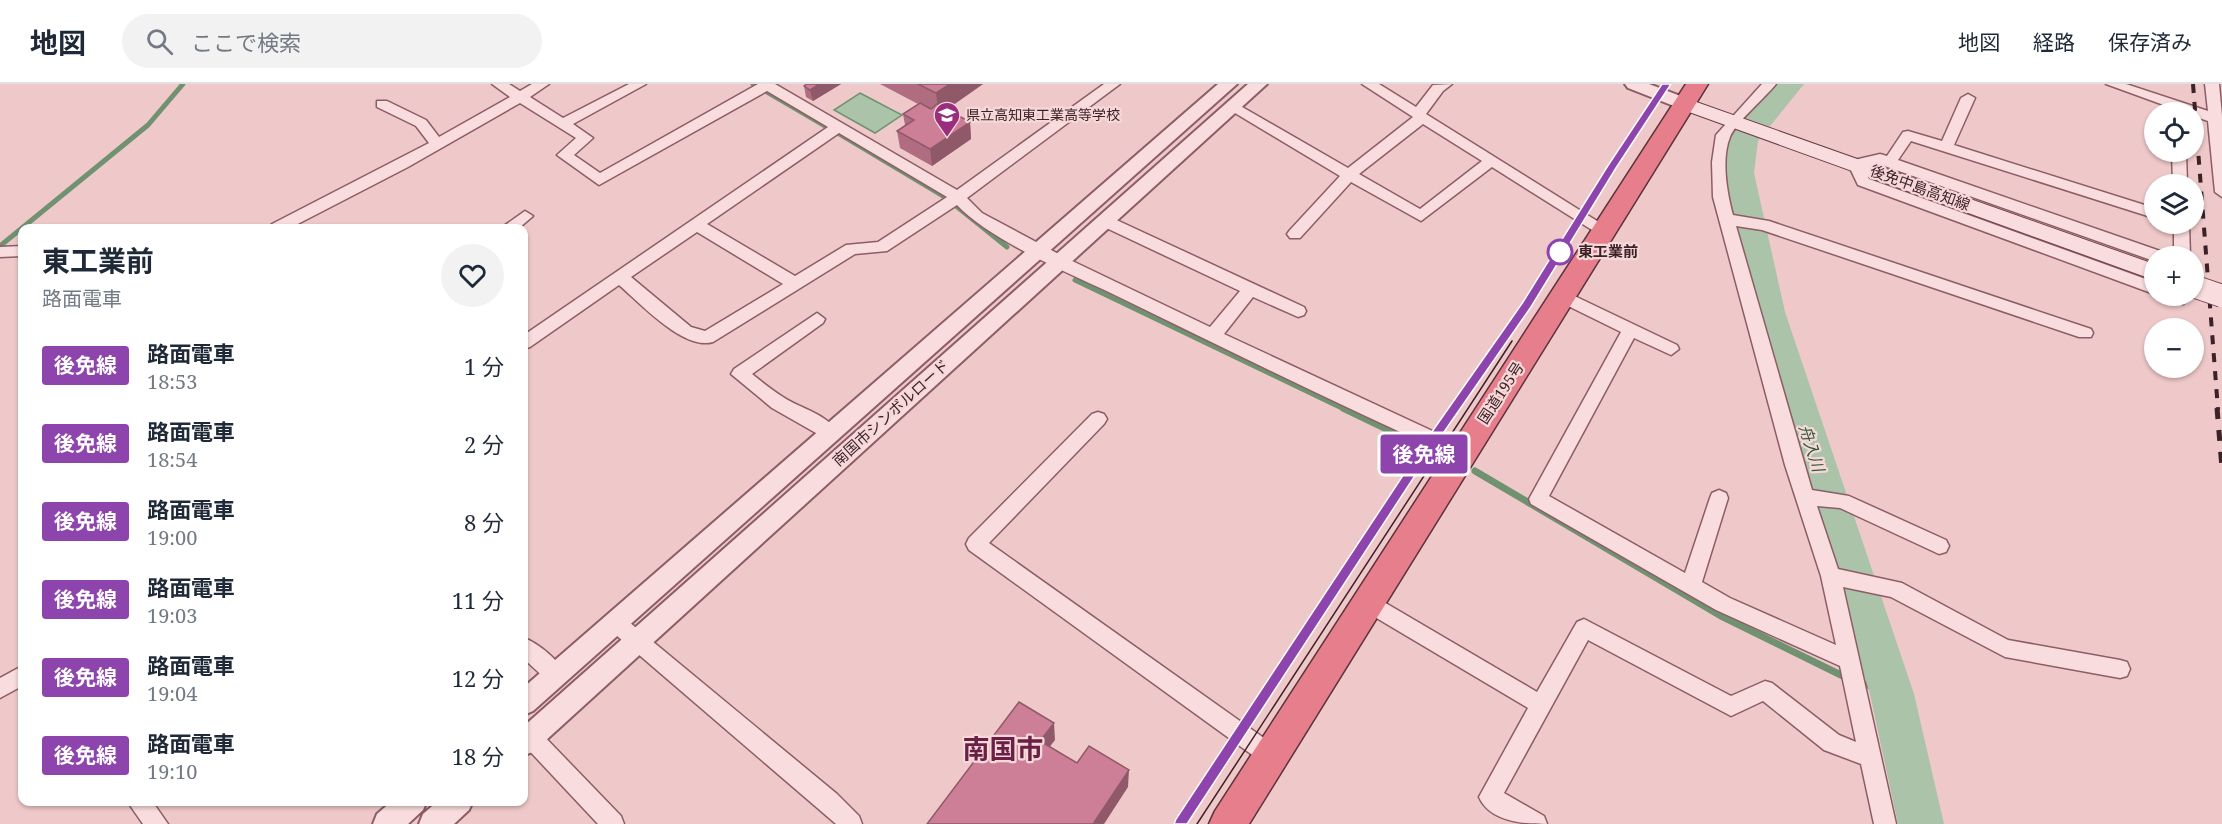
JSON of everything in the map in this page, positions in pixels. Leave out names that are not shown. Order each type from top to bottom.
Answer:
[{"type":"highway","name":"国道195号","points":[[1228,824],[1270,755],[1370,604],[1691,94]]},
{"type":"main road","name":"後免中島高知線","points":[[1691,94],[1746,126],[2144,268]]},
{"type":"main road","points":[[2204,290],[2222,296]]},
{"type":"street","points":[[499,84],[586,138],[564,155],[599,180],[766,85],[958,197],[977,217],[1060,262],[1212,337],[1463,453]]},
{"type":"street","points":[[284,224],[403,164],[542,84]]},
{"type":"street","points":[[562,124],[639,84]]},
{"type":"street","points":[[620,278],[685,332],[707,338],[852,249],[881,247],[958,197],[1113,84]]},
{"type":"street","name":"南国市シンボルロード","points":[[528,700],[1228,84]]},
{"type":"street","name":"南国市シンボルロード","points":[[528,739],[1258,84]]},
{"type":"street","points":[[1369,84],[1605,231]]},
{"type":"street","points":[[1295,234],[1350,174],[1420,116],[1438,88],[1444,84]]},
{"type":"street","points":[[1634,84],[1691,94]]},
{"type":"street","points":[[1768,84],[1746,126],[1723,135],[1719,162],[1721,197],[1805,497],[1831,576],[1885,824]]},
{"type":"street","points":[[2113,84],[2158,102]]},
{"type":"street","points":[[2212,84],[2218,120],[2222,192]]},
{"type":"street","points":[[1946,147],[1968,98]]},
{"type":"street","points":[[382,104],[421,123],[437,144]]},
{"type":"street","points":[[1232,107],[1421,216],[1492,160]]},
{"type":"street","points":[[528,340],[838,127]]},
{"type":"street","points":[[1890,162],[1908,135],[2144,210]]},
{"type":"street","points":[[2144,251],[1890,162],[1880,159],[1855,164],[1863,182],[2144,284]]},
{"type":"street","points":[[515,224],[525,216]]},
{"type":"street","points":[[295,217],[304,224]]},
{"type":"street","points":[[1728,219],[1764,225],[2085,333]]},
{"type":"street","points":[[1105,221],[1298,311]]},
{"type":"street","points":[[697,225],[796,284]]},
{"type":"street","points":[[0,252],[18,251]]},
{"type":"street","points":[[1212,337],[1250,290]]},
{"type":"street","points":[[1564,297],[1671,349]]},
{"type":"street","points":[[817,319],[740,374],[778,403],[812,420],[830,434]]},
{"type":"street","points":[[1631,329],[1538,498],[1723,604],[1849,660]]},
{"type":"street","points":[[1098,419],[976,544],[1270,755]]},
{"type":"street","points":[[1805,497],[1842,501],[1939,546]]},
{"type":"street","points":[[1691,586],[1719,498]]},
{"type":"street","points":[[1831,576],[1895,589],[2005,648],[2120,669]]},
{"type":"street","points":[[1370,604],[1541,705]]},
{"type":"street","points":[[616,622],[829,802],[851,824]]},
{"type":"street","points":[[1536,824],[1490,797],[1584,628],[1731,706],[1765,690],[1833,743],[1871,757]]},
{"type":"street","points":[[528,650],[556,675]]},
{"type":"street","points":[[0,689],[18,678]]},
{"type":"street","points":[[528,741],[613,824]]},
{"type":"street","points":[[141,806],[152,822]]},
{"type":"street","points":[[387,824],[407,806]]},
{"type":"street","points":[[433,824],[453,806]]},
{"type":"shaded area","points":[[860,93],[902,115],[875,133],[834,110]]},
{"type":"building","points":[[819,84],[810,90],[804,86]]},
{"type":"building","points":[[918,84],[950,84],[936,93]]},
{"type":"building","points":[[920,103],[931,109],[937,104],[970,122],[930,149],[897,131],[914,120],[903,114]]},
{"type":"building","points":[[1019,702],[1054,723],[1040,741],[1077,763],[1089,746],[1129,770],[1093,824],[927,824]]},
{"type":"waterway","points":[[27,224],[148,125],[183,84]]},
{"type":"waterway","points":[[753,84],[827,127]]},
{"type":"waterway","name":"舟入川","points":[[1790,84],[1743,139],[1739,173],[1768,312],[1892,694],[1921,824]]},
{"type":"waterway","points":[[838,133],[945,197],[1007,247]]},
{"type":"waterway","points":[[0,246],[18,231]]},
{"type":"waterway","points":[[1075,280],[1346,410]]},
{"type":"waterway","points":[[1343,408],[1424,447]]},
{"type":"waterway","points":[[1475,471],[1721,616],[1849,679]]},
{"type":"waterway","points":[[1859,682],[1892,694]]},
{"type":"tram line","points":[[1182,824],[1433,439],[1527,304],[1611,167],[1667,84]]},
{"type":"tram line","name":"後免線","points":[[1181,824],[1433,439],[1527,304],[1611,167],[1667,84]]},
{"type":"tram line","points":[[1197,824],[1512,341]]},
{"type":"railway","points":[[2193,84],[2218,410]]},
{"type":"railway","points":[[2217,408],[2222,468]]},
{"type":"place","name":"県立高知東工業高等学校","points":[[947,138]]},
{"type":"place","name":"東工業前","points":[[1560,252]]},
{"type":"district","name":"南国市","points":[[1003,750]]}]
